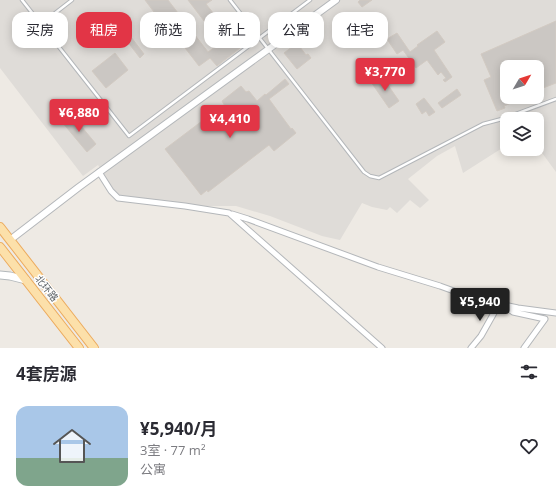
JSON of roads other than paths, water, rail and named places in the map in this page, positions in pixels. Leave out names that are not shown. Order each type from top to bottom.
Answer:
[{"type":"main road","name":"北环路","points":[[0,227],[94,348]]},
{"type":"main road","points":[[0,247],[10,240]]},
{"type":"main road","name":"北环路","points":[[0,247],[79,348]]},
{"type":"main road","points":[[0,275],[26,280]]},
{"type":"street","points":[[10,240],[99,172],[336,0]]},
{"type":"street","points":[[99,172],[111,191],[118,198],[229,213],[378,267],[476,299],[556,313]]},
{"type":"street","points":[[229,213],[382,348]]},
{"type":"street","points":[[471,348],[481,336],[502,304]]},
{"type":"street","points":[[502,304],[514,312],[545,319],[524,348]]},
{"type":"lane","points":[[22,0],[32,12]]},
{"type":"lane","points":[[56,12],[72,0]]},
{"type":"lane","points":[[230,0],[239,12]]},
{"type":"lane","points":[[260,37],[310,0]]},
{"type":"lane","points":[[260,40],[364,172],[374,178],[379,178],[483,124],[502,119],[556,99]]},
{"type":"lane","points":[[60,48],[129,136],[246,48]]}]
